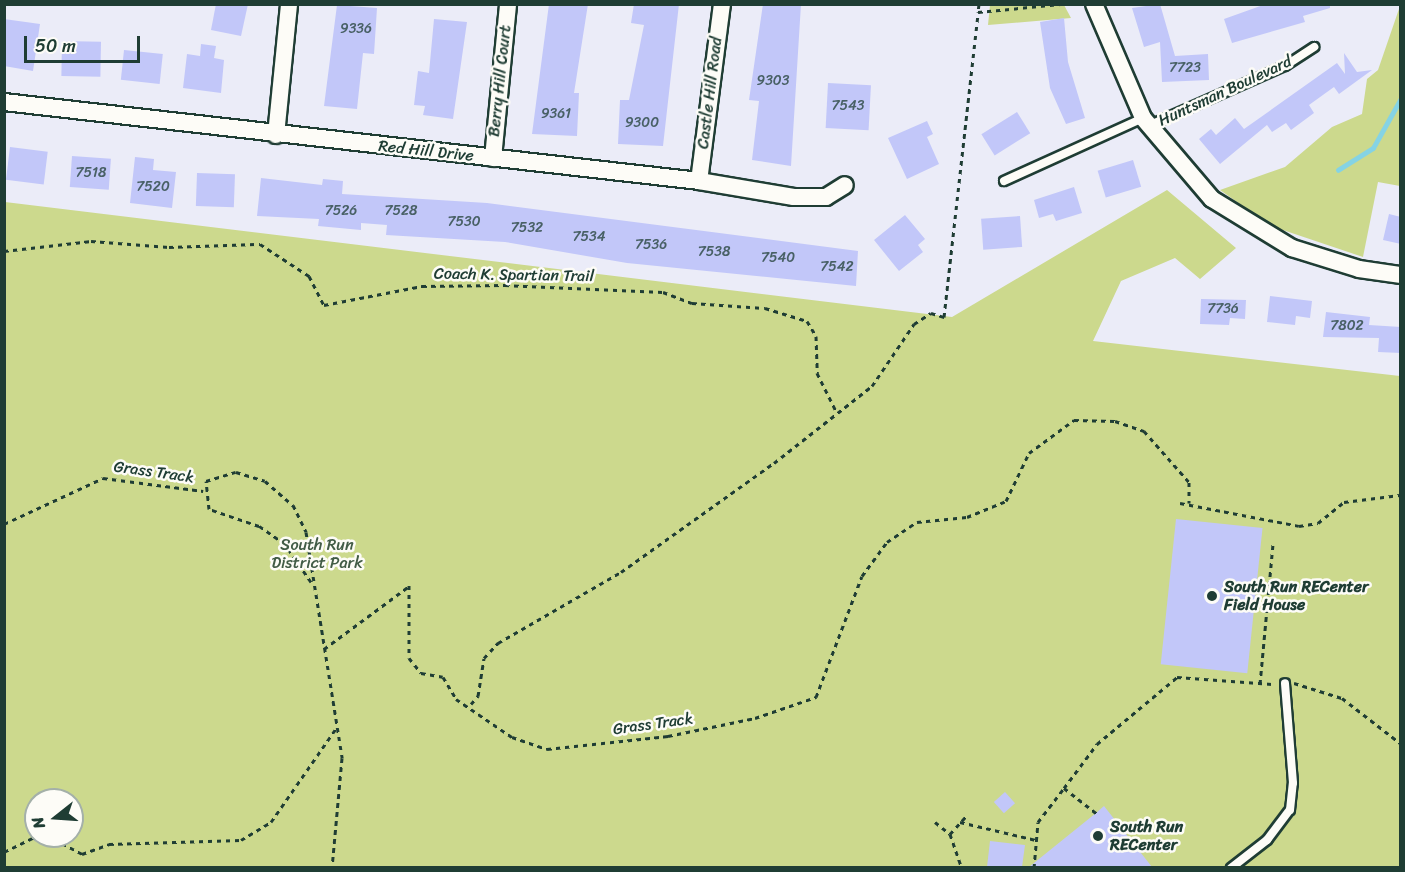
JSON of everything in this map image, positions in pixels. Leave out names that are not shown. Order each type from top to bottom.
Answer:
[{"type":"street","points":[[276,135],[289,4]]},
{"type":"street","name":"Berry Hill Court","points":[[493,158],[508,4]]},
{"type":"street","name":"Castle Hill Road","points":[[699,181],[722,4]]},
{"type":"street","name":"Huntsman Boulevard","points":[[1094,4],[1146,122],[1187,176],[1249,225],[1325,261],[1401,275]]},
{"type":"street","name":"Red Hill Drive","points":[[4,102],[276,135],[699,181],[794,197],[826,196],[844,185]]},
{"type":"lane","name":"Huntsman Boulevard","points":[[1004,181],[1285,66],[1314,47]]},
{"type":"lane","points":[[1231,867],[1267,840],[1290,810],[1293,783],[1285,683]]},
{"type":"path","points":[[324,649],[409,585],[409,658],[420,673],[443,677],[456,699],[471,704],[478,696],[484,658],[498,644],[621,572],[774,463],[836,411],[872,386],[914,324],[931,313],[944,317],[979,4]]},
{"type":"path","points":[[978,12],[1061,4]]},
{"type":"path","name":"Coach K. Spartian Trail","points":[[4,251],[91,241],[169,247],[261,244],[309,276],[324,304],[381,298],[422,286],[505,285],[663,292],[692,303],[765,308],[807,321],[816,336],[818,373],[836,411]]},
{"type":"path","name":"Grass Track","points":[[471,704],[512,736],[547,749],[668,736],[755,718],[816,697],[862,576],[886,542],[917,522],[967,518],[1006,501],[1029,453],[1074,420],[1115,421],[1144,431],[1189,482],[1189,503]]},
{"type":"path","points":[[311,582],[285,544],[259,526],[209,509],[203,491],[212,477],[236,472],[265,481],[286,499],[306,532],[311,582],[337,726],[342,806],[332,867]]},
{"type":"path","name":"Grass Track","points":[[4,524],[103,478],[203,491]]},
{"type":"path","points":[[1180,503],[1299,526],[1318,523],[1344,502],[1401,495]]},
{"type":"path","points":[[1260,684],[1273,545]]},
{"type":"path","points":[[1034,867],[1038,822],[1097,744],[1177,677],[1260,684],[1285,683],[1329,691],[1401,743]]},
{"type":"path","points":[[4,852],[33,838],[54,839],[82,854],[110,844],[241,840],[271,822],[337,726]]},
{"type":"path","points":[[1064,788],[1096,813]]},
{"type":"path","points":[[950,834],[966,816]]},
{"type":"path","points":[[935,822],[950,834],[962,867]]},
{"type":"path","points":[[960,822],[1036,840]]},
{"type":"green space","points":[[990,5],[1064,5],[1071,18],[988,25]]},
{"type":"green space","points":[[1400,6],[1400,186],[1378,182],[1363,257],[1271,226],[1220,190],[1285,167],[1332,127],[1362,114],[1367,79],[1378,70]]},
{"type":"green space","name":"South Run District Park","points":[[1167,190],[1236,248],[1200,279],[1175,258],[1121,281],[1093,341],[1400,376],[1400,867],[5,868],[5,202],[952,317]]},
{"type":"building","points":[[216,4],[248,4],[241,36],[211,30]]},
{"type":"building","points":[[549,4],[588,4],[574,93],[579,93],[577,136],[532,134]]},
{"type":"building","points":[[634,4],[679,4],[663,146],[618,144],[620,100],[629,100],[644,25],[631,23]]},
{"type":"building","points":[[763,4],[801,4],[791,166],[752,160],[759,101],[749,100]]},
{"type":"building","points":[[1160,4],[1175,56],[1208,54],[1209,80],[1162,82],[1160,42],[1144,47],[1132,8]]},
{"type":"building","points":[[1266,4],[1330,4],[1330,8],[1303,16],[1305,22],[1232,43],[1224,19]]},
{"type":"building","points":[[337,5],[377,8],[374,54],[363,53],[357,109],[324,106]]},
{"type":"building","points":[[1064,18],[1068,62],[1085,118],[1066,124],[1050,88],[1040,22]]},
{"type":"building","points":[[4,19],[40,24],[33,71],[4,66]]},
{"type":"building","points":[[434,19],[467,22],[453,119],[423,115],[425,106],[414,105],[418,71],[429,73]]},
{"type":"building","points":[[62,41],[101,42],[100,77],[61,76]]},
{"type":"building","points":[[201,44],[216,46],[214,58],[224,60],[221,93],[183,88],[187,54],[200,56]]},
{"type":"building","points":[[124,50],[163,54],[160,84],[121,80]]},
{"type":"building","points":[[1344,53],[1357,72],[1372,70],[1339,94],[1334,87],[1309,105],[1314,113],[1291,130],[1286,123],[1272,132],[1267,125],[1220,164],[1199,139],[1211,129],[1216,135],[1235,118],[1244,129],[1337,63],[1345,74]]},
{"type":"building","points":[[828,83],[871,85],[869,130],[826,128]]},
{"type":"building","points":[[1017,112],[1030,133],[995,155],[981,134]]},
{"type":"building","points":[[927,121],[933,134],[927,137],[939,164],[907,179],[888,138]]},
{"type":"building","points":[[10,147],[48,152],[44,184],[6,180]]},
{"type":"building","points":[[72,156],[111,159],[109,190],[70,187]]},
{"type":"building","points":[[135,157],[154,159],[153,170],[176,172],[172,208],[130,203]]},
{"type":"building","points":[[1133,160],[1141,187],[1106,198],[1098,171]]},
{"type":"building","points":[[197,173],[235,174],[234,207],[196,206]]},
{"type":"building","points":[[261,178],[322,185],[323,179],[343,181],[342,194],[487,203],[858,251],[856,286],[627,263],[505,242],[386,235],[387,225],[361,223],[361,230],[318,226],[319,219],[257,216]]},
{"type":"building","points":[[1074,187],[1082,213],[1056,221],[1053,214],[1039,218],[1034,200]]},
{"type":"building","points":[[1389,214],[1401,217],[1401,244],[1383,240]]},
{"type":"building","points":[[905,215],[925,239],[918,245],[923,252],[899,271],[874,240]]},
{"type":"building","points":[[1020,216],[1022,247],[983,250],[981,219]]},
{"type":"building","points":[[1270,296],[1312,301],[1310,318],[1296,316],[1295,325],[1267,322]]},
{"type":"building","points":[[1201,299],[1246,300],[1245,319],[1230,318],[1229,325],[1200,324]]},
{"type":"building","points":[[1326,312],[1370,317],[1369,325],[1401,327],[1401,353],[1378,352],[1379,338],[1323,337]]},
{"type":"building","name":"South Run RECenter Field House","points":[[1176,519],[1263,528],[1247,673],[1161,664]]},
{"type":"building","points":[[1005,792],[1015,803],[1004,813],[994,802]]},
{"type":"building","name":"South Run RECenter","points":[[1104,806],[1152,867],[1029,867],[1096,813]]},
{"type":"building","points":[[990,841],[1025,845],[1022,867],[987,867]]},
{"type":"waterway","points":[[1338,170],[1373,148],[1400,100]]},
{"type":"place","name":"South Run RECenter Field House","points":[[1212,596]]},
{"type":"place","name":"South Run RECenter","points":[[1098,836]]}]
